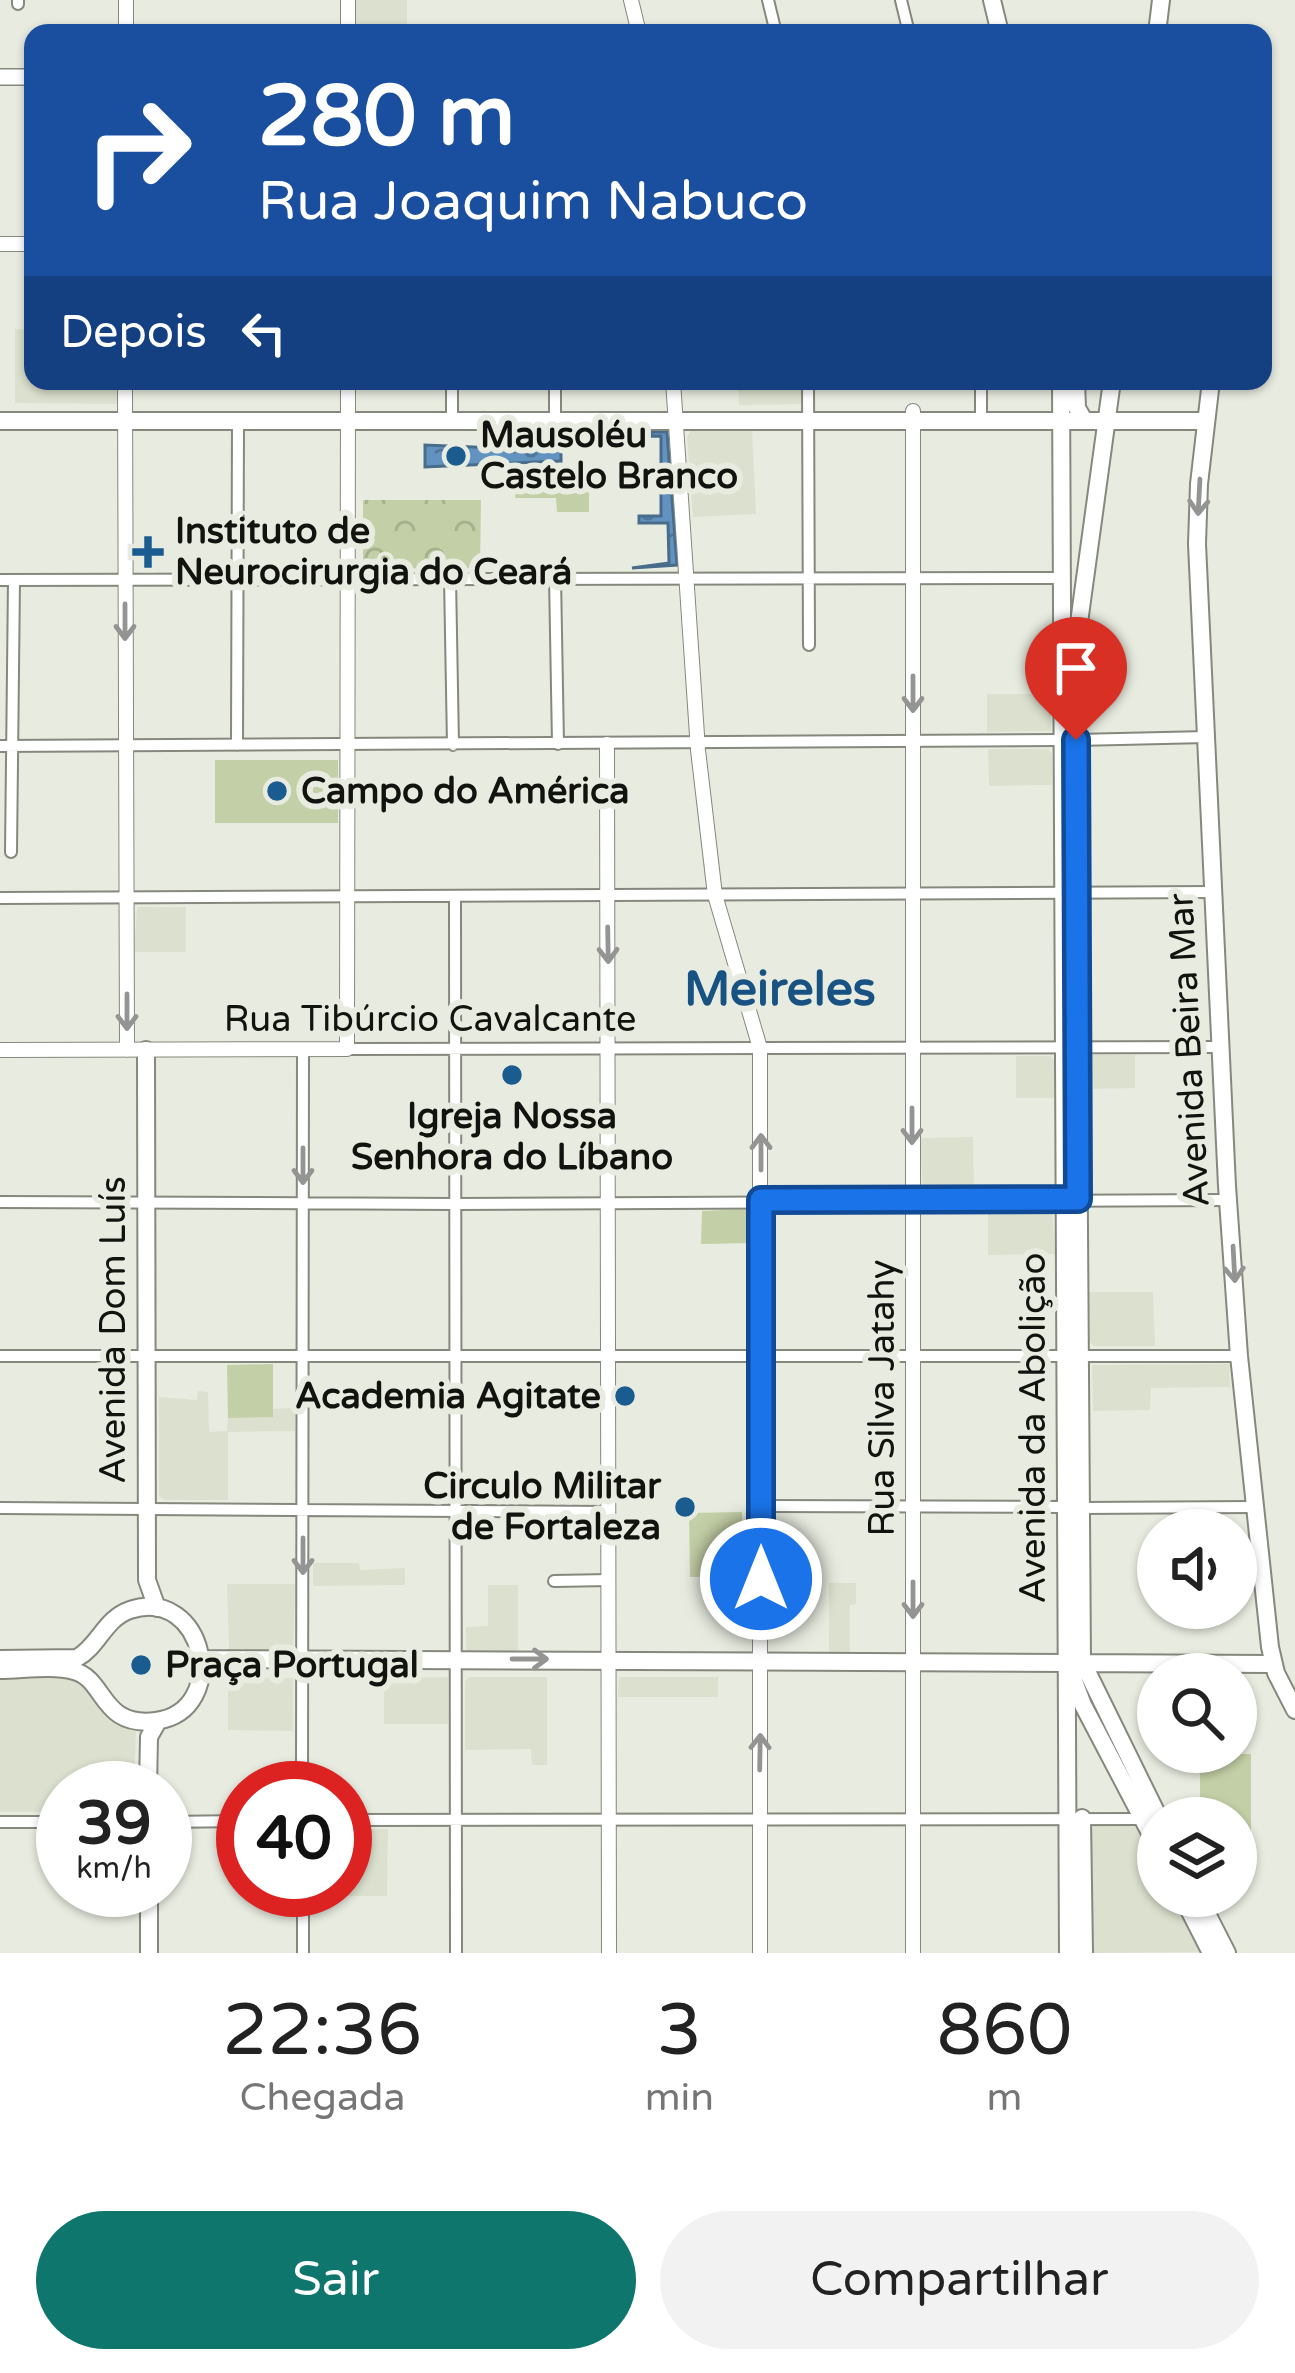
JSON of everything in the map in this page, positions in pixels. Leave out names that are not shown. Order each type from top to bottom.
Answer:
[{"type":"main road","name":"Avenida da Abolição","points":[[1061,390],[1060,578],[1070,893],[1074,1661],[1084,1705],[1139,1797]]},
{"type":"main road","points":[[1076,390],[1077,408],[1084,420]]},
{"type":"main road","name":"Avenida da Abolição","points":[[1068,740],[1075,652],[1111,390]]},
{"type":"main road","name":"Avenida Beira Mar","points":[[1210,390],[1197,544],[1239,1356],[1272,1664],[1295,1709]]},
{"type":"main road","points":[[0,411],[238,421],[349,416]]},
{"type":"main road","points":[[0,421],[125,416],[982,415],[1206,421]]},
{"type":"main road","name":"Avenida Dom Luís","points":[[136,1050],[146,1202],[147,1585],[158,1608]]},
{"type":"main road","points":[[0,1660],[77,1658],[117,1616],[138,1608],[158,1608],[189,1627],[203,1659],[193,1697],[180,1710],[158,1720],[120,1715],[84,1675],[72,1670],[0,1670]]},
{"type":"main road","points":[[203,1659],[1272,1664]]},
{"type":"main road","points":[[1068,1953],[1074,1888],[1074,1661]]},
{"type":"main road","points":[[149,1761],[149,1737],[158,1720]]},
{"type":"main road","points":[[1074,1888],[1084,1953]]},
{"type":"main road","points":[[148,1917],[149,1953]]},
{"type":"main road","points":[[1193,1917],[1211,1953]]},
{"type":"main road","points":[[1209,1917],[1227,1953]]},
{"type":"street","points":[[125,390],[126,898],[136,1050]]},
{"type":"street","points":[[347,1049],[349,390]]},
{"type":"street","points":[[452,390],[452,416]]},
{"type":"street","points":[[554,390],[555,416]]},
{"type":"street","points":[[674,390],[697,743],[716,895],[760,1048],[760,1953]]},
{"type":"street","points":[[808,390],[809,645]]},
{"type":"street","points":[[981,390],[982,415]]},
{"type":"street","name":"Rua Silva Jatahy","points":[[913,416],[913,1953]]},
{"type":"street","points":[[237,745],[238,421]]},
{"type":"street","points":[[555,577],[558,744]]},
{"type":"street","points":[[449,578],[453,746]]},
{"type":"street","points":[[11,852],[15,746],[7,580],[1060,578]]},
{"type":"street","points":[[0,746],[1207,737]]},
{"type":"street","points":[[607,744],[609,1953]]},
{"type":"street","points":[[0,898],[1214,892]]},
{"type":"street","points":[[455,898],[456,1953]]},
{"type":"street","name":"Rua Tibúrcio Cavalcante","points":[[0,1050],[1221,1047]]},
{"type":"street","points":[[302,1761],[303,1049]]},
{"type":"street","points":[[0,1202],[1230,1199]]},
{"type":"street","points":[[0,1357],[1239,1356]]},
{"type":"street","points":[[762,1506],[1254,1507]]},
{"type":"street","points":[[0,1508],[609,1512]]},
{"type":"street","points":[[554,1581],[609,1580]]},
{"type":"street","points":[[372,1820],[1137,1818]]},
{"type":"street","points":[[0,1822],[36,1822]]},
{"type":"street","points":[[303,1917],[303,1953]]},
{"type":"shaded area","points":[[356,0],[407,0],[407,24],[356,24]]},
{"type":"shaded area","points":[[15,329],[24,329],[24,390],[119,390],[119,404],[15,403]]},
{"type":"shaded area","points":[[738,390],[802,390],[802,404],[739,405]]},
{"type":"shaded area","points":[[692,429],[752,429],[756,514],[693,517],[687,437]]},
{"type":"shaded area","points":[[987,694],[1051,694],[1051,731],[987,732]]},
{"type":"shaded area","points":[[988,749],[1048,749],[1052,785],[989,786]]},
{"type":"shaded area","points":[[137,907],[186,907],[186,952],[134,952]]},
{"type":"shaded area","points":[[1088,1055],[1135,1055],[1135,1088],[1086,1089]]},
{"type":"shaded area","points":[[1016,1056],[1054,1060],[1054,1098],[1016,1098]]},
{"type":"shaded area","points":[[973,1137],[974,1191],[923,1192],[920,1138]]},
{"type":"shaded area","points":[[1052,1208],[1055,1254],[988,1255],[988,1210]]},
{"type":"shaded area","points":[[1089,1292],[1153,1292],[1155,1346],[1094,1346],[1090,1342]]},
{"type":"shaded area","points":[[1229,1364],[1230,1387],[1151,1388],[1150,1410],[1093,1411],[1092,1365]]},
{"type":"shaded area","points":[[198,1391],[208,1392],[209,1432],[227,1431],[228,1418],[272,1417],[273,1409],[295,1408],[295,1431],[228,1432],[228,1500],[164,1500],[159,1496],[159,1397],[197,1400]]},
{"type":"shaded area","points":[[313,1563],[359,1563],[360,1570],[405,1568],[405,1585],[313,1586]]},
{"type":"shaded area","points":[[829,1583],[856,1583],[856,1604],[850,1605],[850,1652],[829,1652]]},
{"type":"shaded area","points":[[227,1584],[295,1584],[293,1652],[229,1651]]},
{"type":"shaded area","points":[[488,1585],[518,1585],[518,1651],[466,1651],[466,1627],[488,1626]]},
{"type":"shaded area","points":[[0,1675],[76,1676],[104,1712],[136,1732],[135,1761],[36,1761],[36,1812],[0,1812]]},
{"type":"shaded area","points":[[448,1677],[448,1724],[384,1724],[384,1678]]},
{"type":"shaded area","points":[[469,1677],[547,1677],[547,1765],[532,1765],[531,1749],[465,1750],[465,1681]]},
{"type":"shaded area","points":[[619,1677],[718,1677],[718,1697],[618,1697]]},
{"type":"shaded area","points":[[293,1678],[293,1731],[228,1730],[228,1679]]},
{"type":"shaded area","points":[[1088,1825],[1137,1825],[1137,1917],[1184,1917],[1203,1952],[1089,1953]]},
{"type":"shaded area","points":[[372,1829],[388,1829],[387,1896],[372,1896]]},
{"type":"green space","points":[[589,477],[589,512],[557,512],[556,498],[515,498],[516,478]]},
{"type":"green space","points":[[363,500],[481,500],[480,568],[363,569]]},
{"type":"green space","name":"Campo do América","points":[[215,760],[338,760],[338,823],[215,823]]},
{"type":"green space","points":[[749,1209],[752,1243],[701,1244],[702,1211]]},
{"type":"green space","points":[[273,1364],[273,1417],[228,1418],[227,1365]]},
{"type":"green space","points":[[742,1512],[743,1576],[690,1577],[689,1513]]},
{"type":"green space","points":[[1200,1773],[1251,1773],[1251,1797],[1200,1797]]},
{"type":"water","points":[[549,430],[667,432],[677,565],[632,568],[669,563],[668,523],[639,523],[639,516],[661,516],[661,436],[561,437],[561,461],[425,467],[425,445],[548,450]]},
{"type":"place","name":"Mausoléu Castelo Branco","points":[[456,456]]},
{"type":"place","name":"Instituto de Neurocirurgia do Ceará","points":[[148,552]]},
{"type":"place","name":"Campo do América","points":[[277,791]]},
{"type":"place","name":"Igreja Nossa Senhora do Líbano","points":[[512,1075]]},
{"type":"place","name":"Academia Agitate","points":[[625,1396]]},
{"type":"place","name":"Circulo Militar de Fortaleza","points":[[685,1507]]},
{"type":"place","name":"Praça Portugal","points":[[141,1665]]},
{"type":"district","name":"Meireles","points":[[780,990]]},
{"type":"route","points":[[761,1579],[761,1200],[1078,1199],[1076,740]]}]
